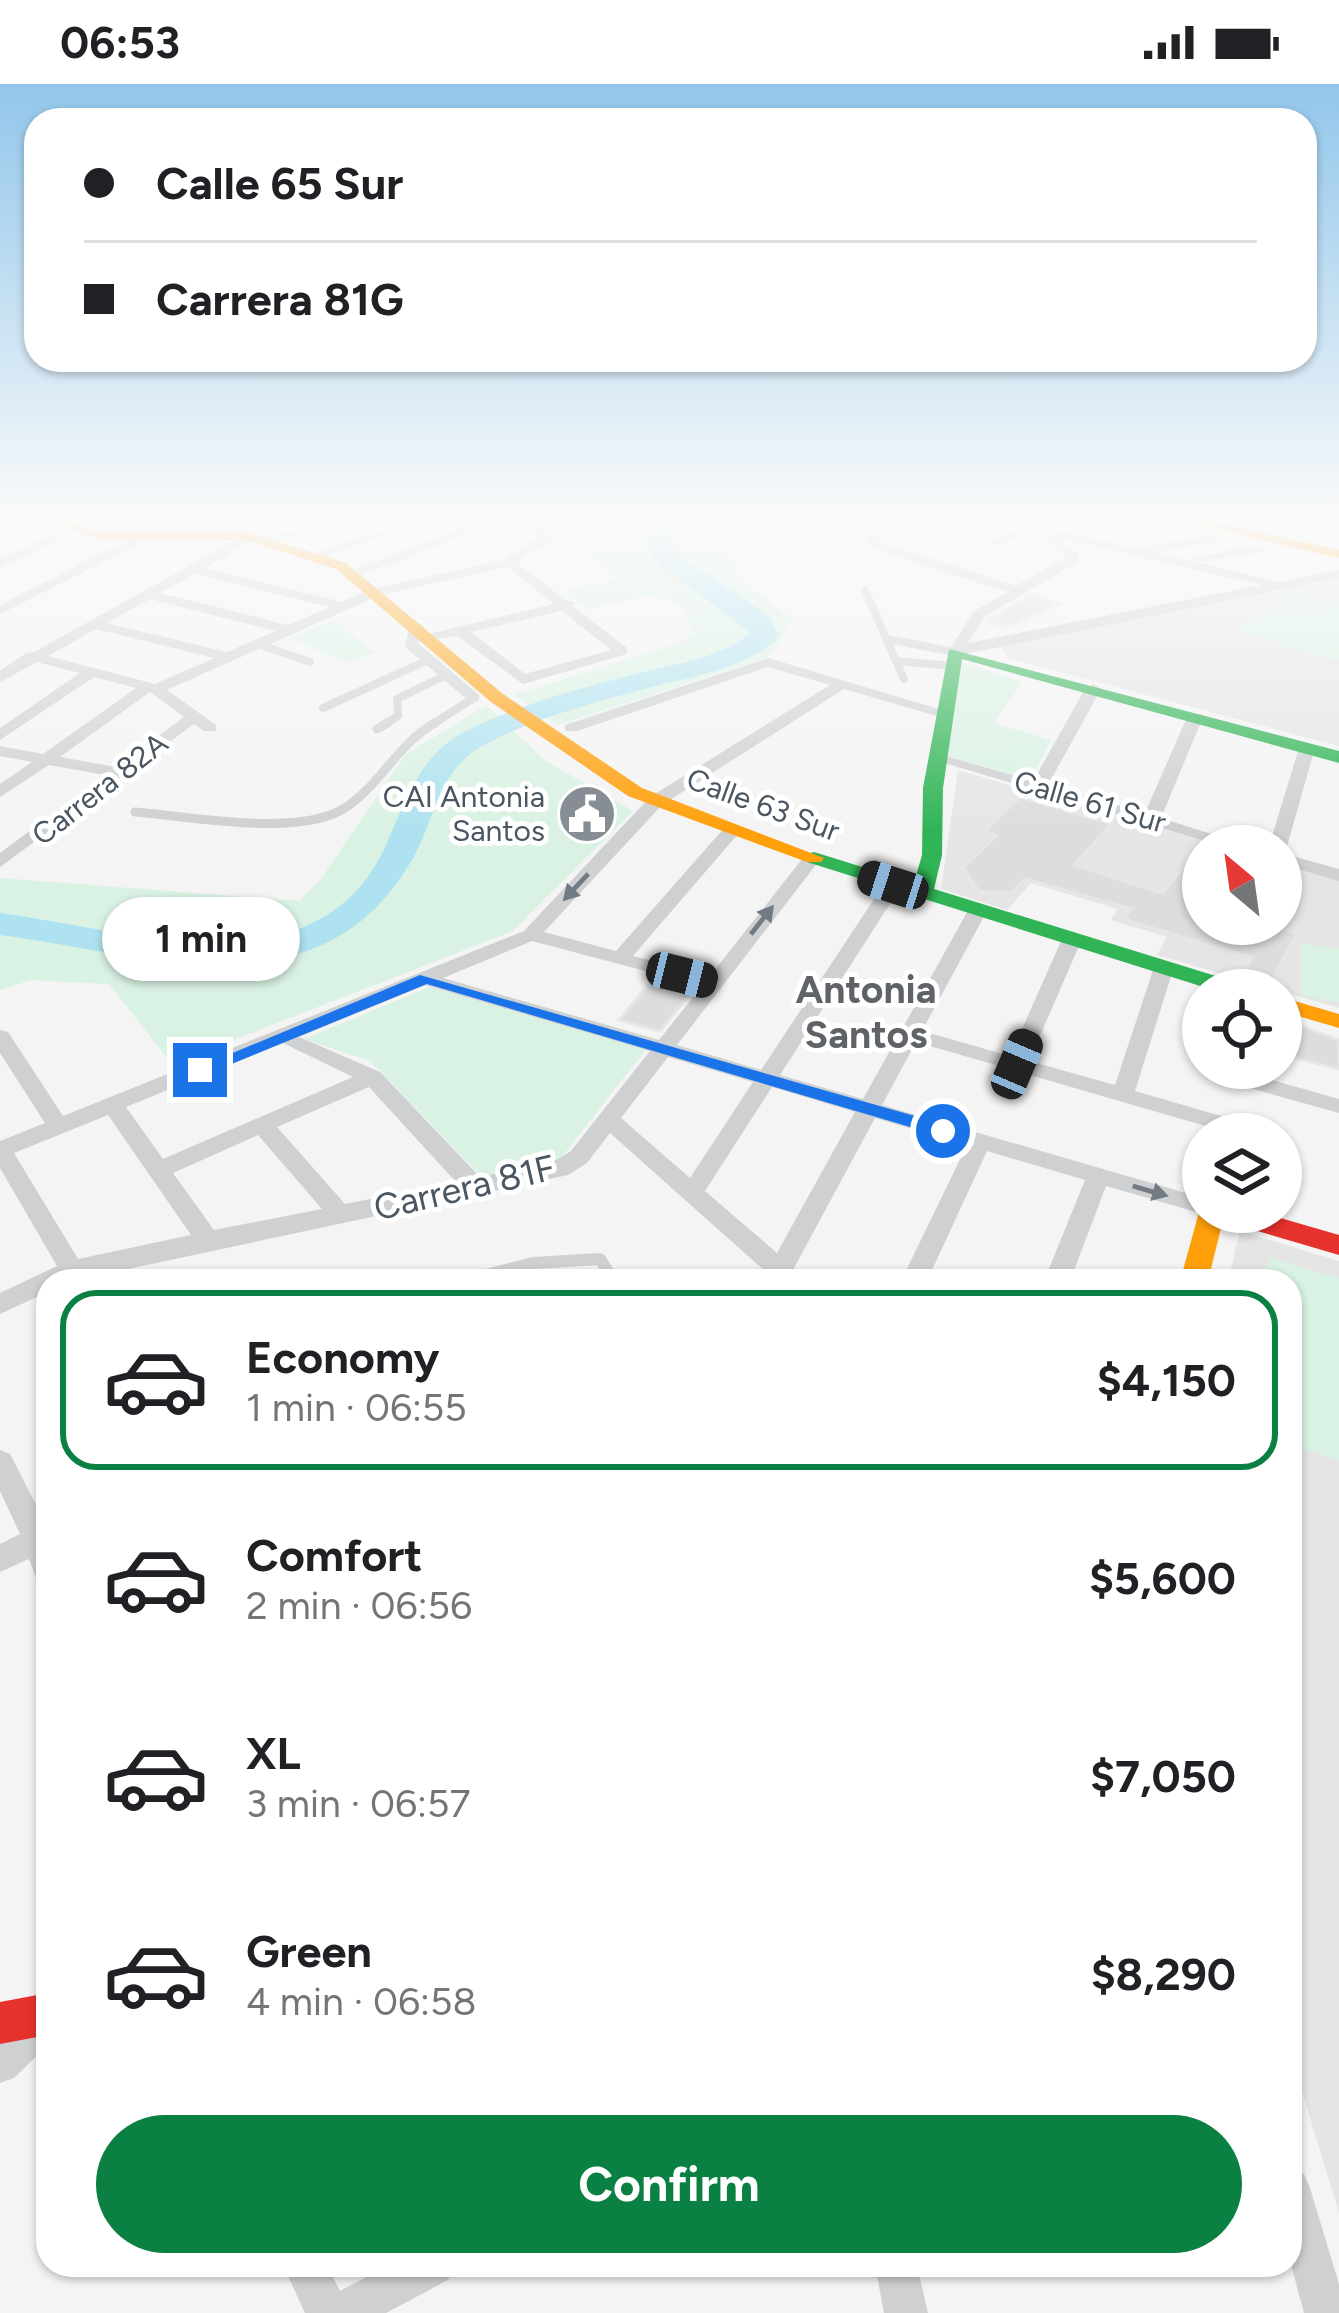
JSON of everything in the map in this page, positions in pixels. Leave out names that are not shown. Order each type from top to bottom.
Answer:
[{"type":"street","points":[[265,623],[290,629]]},
{"type":"street","points":[[0,792],[152,688],[304,623]]},
{"type":"street","name":"Calle 63 Sur","points":[[405,623],[486,698],[559,730],[656,801],[906,889],[1182,973]]},
{"type":"street","points":[[486,698],[446,675],[424,642],[493,623]]},
{"type":"street","points":[[460,631],[523,679],[622,651],[590,623]]},
{"type":"street","points":[[692,1193],[768,1077],[932,855],[931,817],[944,713],[954,656],[970,623]]},
{"type":"street","points":[[954,656],[1114,623]]},
{"type":"street","points":[[0,676],[91,624],[228,657]]},
{"type":"street","points":[[31,656],[152,688]]},
{"type":"street","points":[[954,656],[1094,689],[1339,757]]},
{"type":"street","points":[[559,730],[768,662],[944,713]]},
{"type":"street","points":[[0,676],[89,673]]},
{"type":"street","points":[[0,735],[89,673]]},
{"type":"street","points":[[52,1269],[1,1150],[531,935],[656,801],[843,683]]},
{"type":"street","name":"Carrera 82A","points":[[2,862],[120,773],[203,721],[152,688]]},
{"type":"street","points":[[1038,788],[1094,689]]},
{"type":"street","points":[[1151,820],[1195,717]]},
{"type":"street","points":[[1285,825],[1307,748]]},
{"type":"street","points":[[0,751],[120,773]]},
{"type":"street","name":"Calle 61 Sur","points":[[939,759],[1182,829]]},
{"type":"street","points":[[620,959],[731,831]]},
{"type":"street","name":"Carrera 81F","points":[[92,1269],[208,1240],[477,1189],[560,1168],[578,1156],[812,858]]},
{"type":"street","points":[[1302,864],[1339,874]]},
{"type":"street","points":[[789,1269],[869,1108],[977,911]]},
{"type":"street","points":[[531,935],[714,983]]},
{"type":"street","points":[[1017,1064],[1072,939]]},
{"type":"street","points":[[1123,1094],[1164,967]]},
{"type":"street","points":[[426,979],[1182,1200]]},
{"type":"street","points":[[1302,1011],[1339,1022]]},
{"type":"street","points":[[910,1034],[1182,1113]]},
{"type":"street","points":[[0,1037],[8,1064],[58,1127]]},
{"type":"street","points":[[293,1042],[372,1077],[477,1189]]},
{"type":"street","points":[[160,1169],[372,1077]]},
{"type":"street","points":[[1291,1089],[1339,1106]]},
{"type":"street","points":[[113,1105],[208,1240]]},
{"type":"street","points":[[608,1119],[778,1269]]},
{"type":"street","points":[[262,1125],[340,1214]]},
{"type":"street","points":[[920,1269],[980,1142]]},
{"type":"street","points":[[1062,1269],[1097,1176]]},
{"type":"street","points":[[1197,1269],[1206,1233]]},
{"type":"street","points":[[1299,1233],[1339,1245]]},
{"type":"street","name":"Carrera 81F","points":[[0,1304],[36,1287]]},
{"type":"street","points":[[0,1462],[36,1524]]},
{"type":"street","points":[[0,1559],[36,1540]]},
{"type":"street","points":[[0,2023],[36,2018]]},
{"type":"street","points":[[0,2064],[36,2029]]},
{"type":"street","points":[[1302,2230],[1326,2313]]},
{"type":"street","points":[[310,2277],[328,2313]]},
{"type":"street","points":[[342,2313],[410,2277]]},
{"type":"street","points":[[898,2277],[906,2313]]},
{"type":"lane","points":[[879,623],[904,679]]},
{"type":"lane","points":[[886,639],[954,656]]},
{"type":"lane","points":[[322,708],[424,642]]},
{"type":"lane","points":[[258,644],[310,662]]},
{"type":"lane","points":[[896,661],[954,656]]},
{"type":"lane","points":[[377,729],[398,716],[397,699],[446,675]]},
{"type":"lane","points":[[135,812],[288,823],[332,816],[353,803],[406,740],[486,698]]},
{"type":"lane","points":[[510,1269],[599,1259],[606,1269]]},
{"type":"shaded area","points":[[1108,623],[1339,623],[1339,746],[1008,658],[998,644]]},
{"type":"shaded area","points":[[958,770],[1182,835],[1182,945],[1302,945],[1302,870],[1339,880],[1339,1008],[1302,997],[1302,969],[1205,969],[1157,955],[1167,937],[1111,920],[1118,909],[1031,883],[1007,910],[941,889]]},
{"type":"shaded area","points":[[1240,1233],[1339,1261],[1339,2213],[1302,2091],[1302,1269],[1231,1269]]},
{"type":"green space","points":[[338,623],[374,652],[350,663],[288,638]]},
{"type":"green space","points":[[689,623],[792,623],[768,657],[558,725],[514,695],[680,643],[692,633]]},
{"type":"green space","points":[[1248,623],[1339,623],[1339,661],[1236,631]]},
{"type":"green space","points":[[961,662],[1022,682],[994,723],[1051,740],[1031,780],[948,756]]},
{"type":"green space","points":[[486,705],[546,761],[633,811],[513,931],[172,1064],[109,984],[31,980],[0,990],[0,878],[299,901],[321,879],[405,755]]},
{"type":"green space","points":[[1302,943],[1339,949],[1339,1002],[1302,996]]},
{"type":"green space","points":[[430,987],[646,1049],[558,1162],[485,1180],[370,1061],[304,1039]]},
{"type":"green space","points":[[1269,1258],[1339,1278],[1339,1460],[1302,1448],[1302,1269],[1267,1269]]},
{"type":"building","points":[[1020,797],[1111,824],[1074,865],[1162,893],[1182,870],[1182,937],[1123,919],[1132,909],[1025,879],[1011,893],[979,891],[963,868],[997,835],[985,831]]},
{"type":"building","points":[[1209,945],[1291,945],[1278,969],[1246,969],[1252,958]]},
{"type":"building","points":[[654,978],[694,989],[660,1031],[619,1020]]},
{"type":"building","points":[[1302,1027],[1339,1040],[1339,1069],[1302,1059]]},
{"type":"waterway","points":[[0,924],[219,954],[272,951],[321,936],[363,906],[397,857],[434,774],[458,748],[555,707],[722,660],[765,635],[761,623]]},
{"type":"traffic: fast","points":[[922,894],[932,855],[933,788],[955,652],[1339,757]]},
{"type":"traffic: fast","points":[[814,858],[1182,973]]},
{"type":"traffic: slow","points":[[408,623],[497,698],[635,792],[814,858]]},
{"type":"traffic: slow","points":[[1302,1010],[1339,1021]]},
{"type":"traffic: slow","points":[[1197,1269],[1206,1233]]},
{"type":"traffic: jam","points":[[1298,1233],[1339,1245]]},
{"type":"traffic: jam","points":[[0,2023],[36,2016]]},
{"type":"place","name":"CAI Antonia Santos","points":[[587,814]]},
{"type":"district","name":"Antonia Santos","points":[[866,1012]]},
{"type":"route","points":[[200,1070],[426,979],[943,1131]]}]
